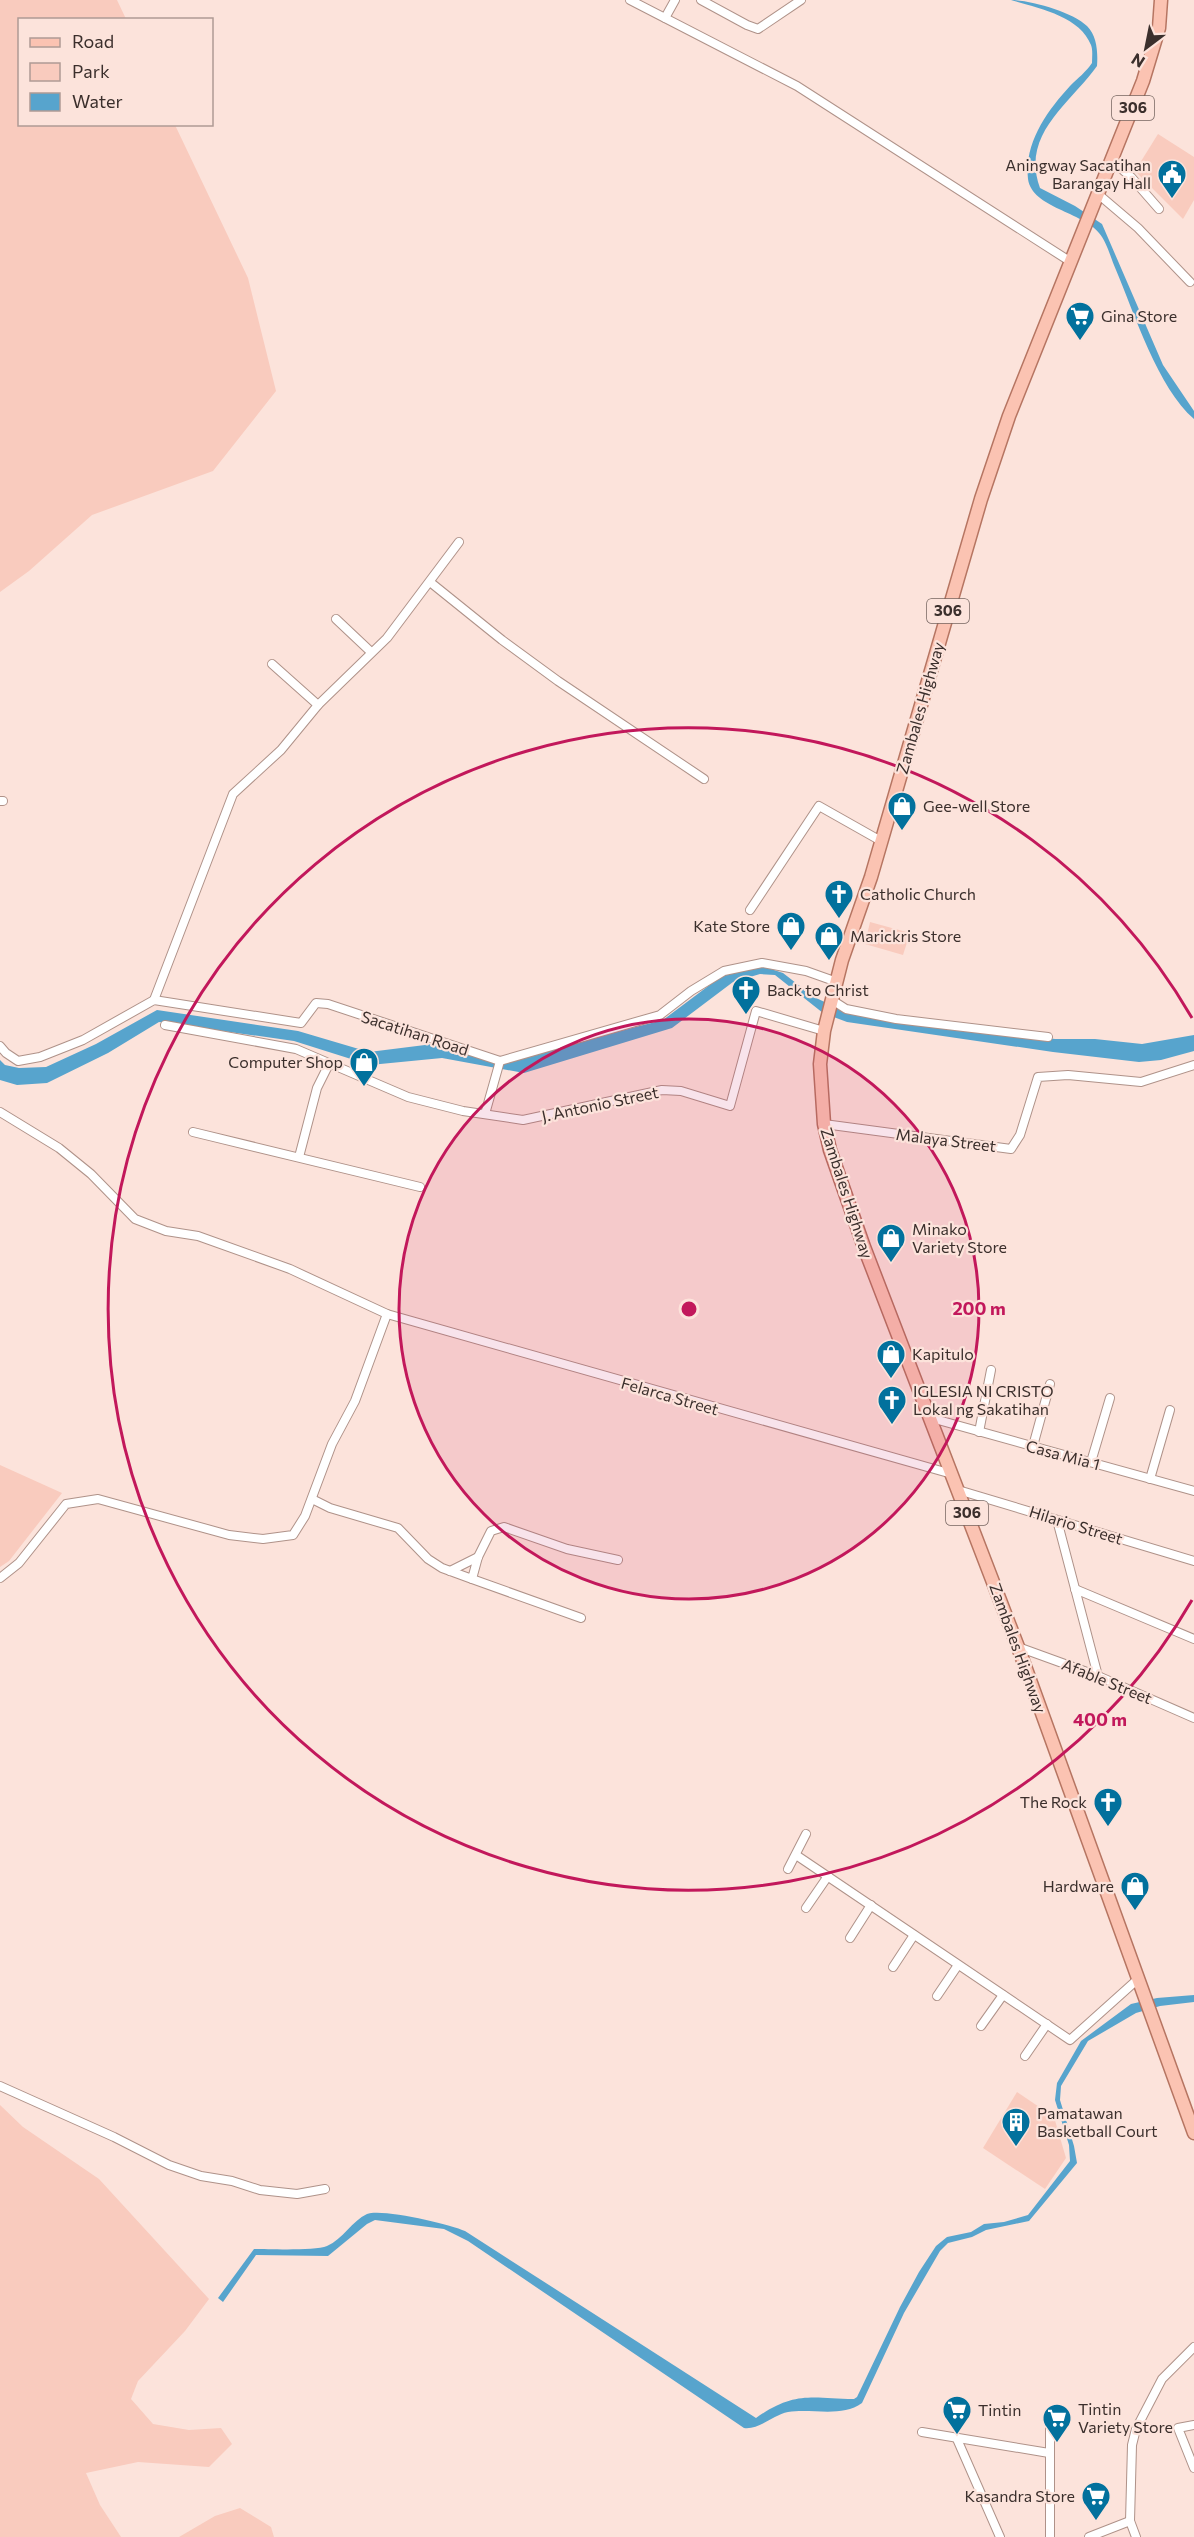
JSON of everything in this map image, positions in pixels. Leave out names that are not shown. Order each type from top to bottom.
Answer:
[{"type":"main road","name":"Zambales Highway","points":[[1161,0],[1159,28],[1152,56],[1009,416],[981,499],[881,841],[837,982],[825,1027],[820,1064],[824,1124],[830,1150],[864,1247],[1018,1647],[1194,2133]]},
{"type":"street","points":[[630,0],[797,86],[1071,262]]},
{"type":"street","points":[[665,18],[675,0]]},
{"type":"street","points":[[701,0],[758,29],[801,0]]},
{"type":"street","points":[[1111,160],[1131,177],[1159,208]]},
{"type":"street","points":[[1098,194],[1138,228],[1190,282]]},
{"type":"street","points":[[0,1046],[18,1061],[40,1057],[83,1040],[154,1000],[233,794],[281,750],[318,705],[387,638],[459,542]]},
{"type":"street","points":[[430,582],[502,640],[549,674],[704,779]]},
{"type":"street","points":[[336,619],[371,652]]},
{"type":"street","points":[[272,664],[318,705]]},
{"type":"street","points":[[750,910],[819,806],[881,841]]},
{"type":"street","points":[[486,1114],[500,1060],[660,1016],[691,991],[724,971],[762,963],[806,971],[837,982]]},
{"type":"street","name":"Sacatihan Road","points":[[154,1000],[301,1023],[316,1003],[328,1004],[500,1060]]},
{"type":"street","points":[[832,1001],[846,1009],[896,1019],[1048,1037]]},
{"type":"street","name":"J. Antonio Street","points":[[165,1025],[296,1049],[408,1097],[523,1120],[662,1090],[681,1091],[730,1106],[756,1011],[825,1027]]},
{"type":"street","points":[[299,1157],[317,1088],[329,1064]]},
{"type":"street","name":"Malaya Street","points":[[824,1124],[1011,1149],[1020,1135],[1038,1077],[1068,1075],[1141,1082],[1194,1065]]},
{"type":"street","name":"Felarca Street","points":[[0,1112],[59,1148],[91,1174],[135,1219],[166,1231],[198,1236],[290,1269],[387,1314],[953,1475]]},
{"type":"street","points":[[193,1132],[420,1187]]},
{"type":"street","points":[[0,1578],[20,1563],[66,1504],[98,1500],[229,1535],[263,1539],[293,1535],[305,1516],[332,1444],[355,1401],[387,1314]]},
{"type":"street","points":[[979,1432],[991,1370]]},
{"type":"street","points":[[1033,1446],[1050,1384]]},
{"type":"street","points":[[1091,1462],[1110,1398]]},
{"type":"street","points":[[1150,1479],[1170,1410]]},
{"type":"street","name":"Casa Mia 1","points":[[931,1418],[1194,1491]]},
{"type":"street","name":"Hilario Street","points":[[958,1490],[1194,1561]]},
{"type":"street","points":[[312,1499],[330,1508],[398,1528],[429,1559],[450,1571],[581,1618]]},
{"type":"street","points":[[1057,1520],[1098,1676]]},
{"type":"street","points":[[472,1579],[478,1557],[491,1531],[504,1527],[567,1548],[618,1560]]},
{"type":"street","points":[[450,1571],[478,1557]]},
{"type":"street","points":[[1075,1589],[1194,1639]]},
{"type":"street","name":"Afable Street","points":[[1018,1647],[1098,1676],[1194,1718]]},
{"type":"street","points":[[788,1869],[806,1834]]},
{"type":"street","points":[[796,1855],[1070,2040],[1138,1979]]},
{"type":"street","points":[[806,1908],[828,1876]]},
{"type":"street","points":[[850,1938],[871,1905]]},
{"type":"street","points":[[893,1967],[914,1935]]},
{"type":"street","points":[[937,1996],[958,1965]]},
{"type":"street","points":[[981,2026],[1003,1995]]},
{"type":"street","points":[[1025,2056],[1047,2024]]},
{"type":"street","points":[[0,2086],[114,2137],[169,2165],[201,2176],[232,2181],[260,2190],[297,2194],[326,2189]]},
{"type":"street","points":[[1136,2537],[1130,2520],[1132,2445],[1136,2429],[1162,2379],[1194,2347]]},
{"type":"street","points":[[1050,2423],[1050,2537]]},
{"type":"street","points":[[1194,2425],[1178,2428],[1194,2468]]},
{"type":"street","points":[[922,2432],[1049,2453]]},
{"type":"street","points":[[957,2439],[1000,2537]]},
{"type":"street","points":[[1089,2537],[1130,2520]]},
{"type":"green space","points":[[0,0],[117,0],[126,18],[18,18],[18,126],[175,126],[248,278],[276,391],[213,471],[92,515],[29,571],[0,592]]},
{"type":"green space","points":[[1158,134],[1194,157],[1194,200],[1183,219],[1135,171]]},
{"type":"green space","points":[[870,922],[910,933],[903,955],[865,944]]},
{"type":"green space","points":[[0,1465],[62,1493],[9,1561],[0,1567]]},
{"type":"green space","points":[[1017,2092],[1054,2117],[1066,2158],[1045,2189],[983,2148]]},
{"type":"green space","points":[[0,2105],[23,2127],[99,2179],[209,2299],[185,2331],[138,2381],[131,2399],[153,2424],[189,2430],[221,2428],[232,2444],[209,2467],[138,2462],[86,2473],[100,2505],[121,2537],[0,2537]]},
{"type":"green space","points":[[240,2508],[271,2527],[274,2537],[179,2537],[215,2516]]},
{"type":"water","points":[[1011,0],[1040,5],[1072,16],[1087,26],[1093,34],[1097,50],[1097,66],[1062,107],[1042,135],[1037,151],[1036,169],[1040,188],[1075,206],[1102,224],[1163,365],[1194,411],[1194,419],[1181,406],[1159,370],[1102,237],[1092,226],[1048,203],[1032,189],[1028,179],[1028,166],[1033,140],[1053,106],[1092,63],[1092,49],[1086,35],[1068,20],[1045,10]]},
{"type":"water","points":[[762,966],[783,973],[814,997],[848,1013],[1055,1039],[1095,1039],[1142,1044],[1194,1035],[1194,1051],[1161,1060],[1139,1062],[847,1022],[823,1013],[775,975],[760,974],[733,982],[672,1028],[524,1073],[442,1058],[370,1065],[294,1041],[159,1022],[108,1053],[47,1083],[17,1085],[0,1080],[0,1060],[5,1065],[19,1068],[46,1067],[96,1044],[157,1010],[298,1031],[369,1052],[441,1043],[511,1059],[663,1020],[727,972]]},
{"type":"water","points":[[1194,1995],[1194,2002],[1160,2006],[1136,2013],[1088,2041],[1061,2086],[1060,2100],[1077,2163],[1029,2221],[986,2230],[972,2237],[948,2243],[940,2251],[904,2313],[862,2403],[854,2408],[836,2411],[788,2412],[761,2425],[744,2428],[468,2241],[444,2229],[375,2220],[328,2256],[256,2255],[223,2302],[218,2298],[254,2249],[321,2248],[333,2243],[367,2214],[400,2215],[465,2231],[756,2418],[769,2409],[792,2400],[814,2397],[854,2399],[900,2307],[936,2246],[947,2237],[971,2232],[984,2224],[1004,2222],[1028,2215],[1070,2161],[1069,2145],[1055,2100],[1057,2083],[1081,2041],[1131,2004],[1157,1998]]},
{"type":"place","name":"Aningway Sacatihan Barangay Hall","points":[[1172,200]]},
{"type":"place","name":"Gina Store","points":[[1080,342]]},
{"type":"place","name":"Gee-well Store","points":[[902,832]]},
{"type":"place","name":"Catholic Church","points":[[839,920]]},
{"type":"place","name":"Kate Store","points":[[791,952]]},
{"type":"place","name":"Marickris Store","points":[[829,962]]},
{"type":"place","name":"Back to Christ","points":[[746,1016]]},
{"type":"place","name":"Computer Shop","points":[[364,1088]]},
{"type":"place","name":"Minako Variety Store","points":[[891,1264]]},
{"type":"place","name":"Kapitulo","points":[[891,1380]]},
{"type":"place","name":"IGLESIA NI CRISTO Lokal ng Sakatihan","points":[[892,1426]]},
{"type":"place","name":"The Rock","points":[[1108,1828]]},
{"type":"place","name":"Hardware","points":[[1135,1912]]},
{"type":"place","name":"Pamatawan Basketball Court","points":[[1016,2148]]},
{"type":"place","name":"Tintin","points":[[957,2436]]},
{"type":"place","name":"Tintin Variety Store","points":[[1057,2444]]},
{"type":"place","name":"Kasandra Store","points":[[1096,2522]]}]
